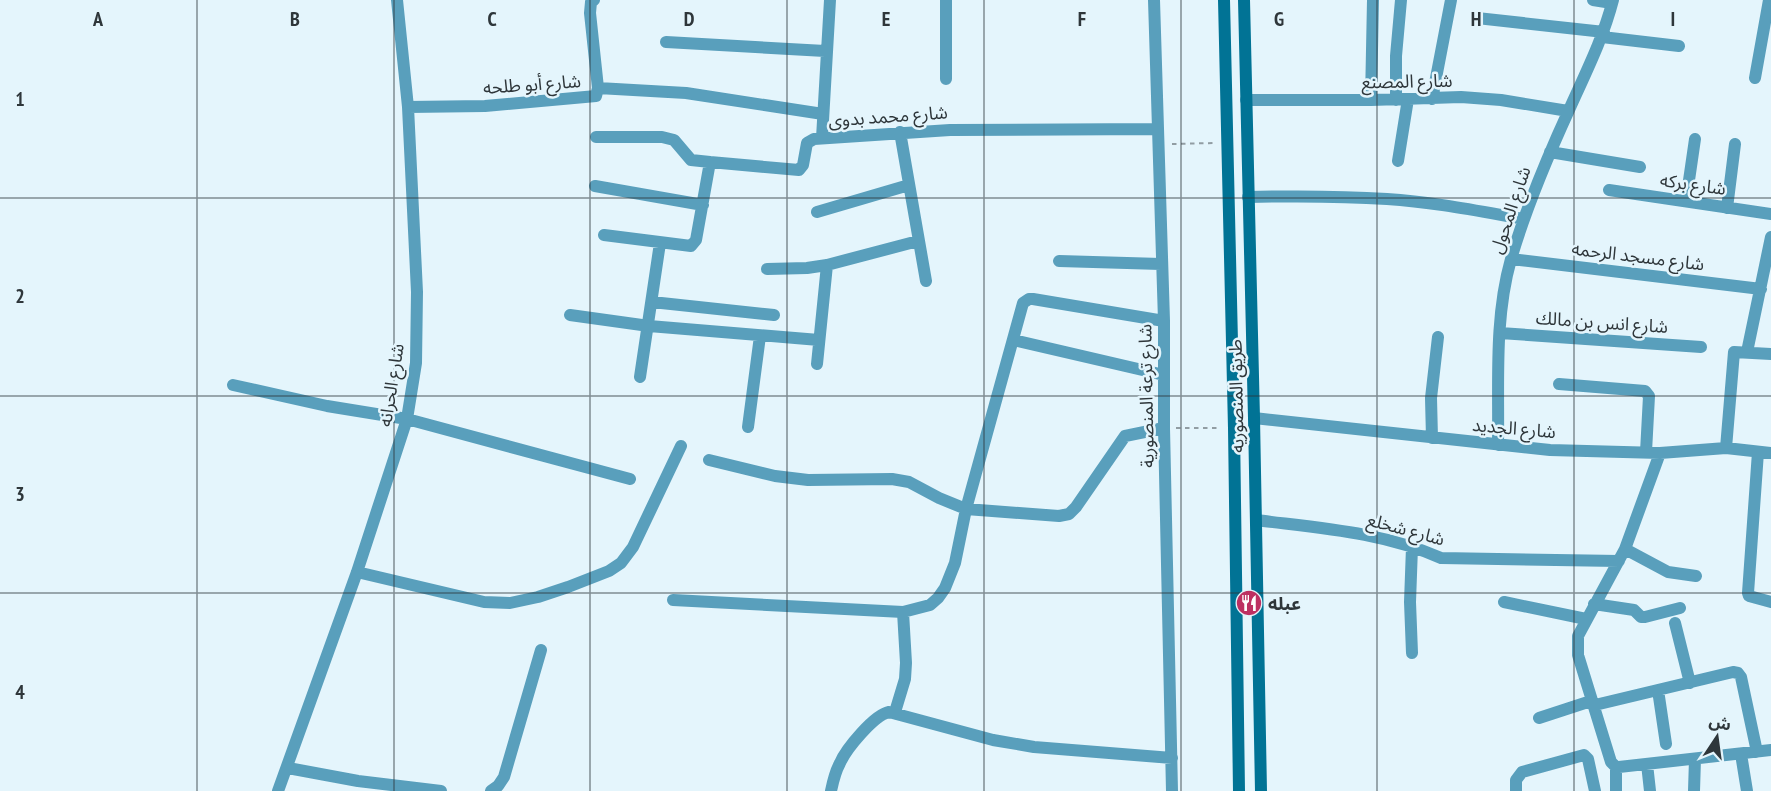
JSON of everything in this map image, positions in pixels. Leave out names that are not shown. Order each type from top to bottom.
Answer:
[{"type":"main road","name":"طريق المنصوريه","points":[[1224,0],[1239,791]]},
{"type":"main road","name":"طريق المنصوريه","points":[[1244,0],[1260,791]]},
{"type":"street","name":"شارع الحرانه","points":[[278,791],[357,572],[407,419],[416,363],[417,292],[408,107],[397,0]]},
{"type":"street","name":"شارع أبو طلحه","points":[[408,107],[485,106],[596,96],[598,88],[590,13],[591,2],[594,0]]},
{"type":"street","points":[[822,138],[825,51],[830,0]]},
{"type":"street","points":[[946,0],[946,79]]},
{"type":"street","name":"شارع ترعة المنصورية","points":[[1154,0],[1164,375],[1169,428],[1172,791]]},
{"type":"street","points":[[1371,100],[1373,0]]},
{"type":"street","points":[[1398,161],[1402,99],[1396,56],[1401,0]]},
{"type":"street","points":[[1432,99],[1451,0]]},
{"type":"street","points":[[1593,0],[1612,2]]},
{"type":"street","points":[[1755,78],[1765,57],[1769,0]]},
{"type":"street","name":"شارع المحول","points":[[1498,445],[1500,333],[1504,290],[1511,259],[1550,152],[1603,35],[1612,2]]},
{"type":"street","points":[[1477,18],[1679,46]]},
{"type":"street","points":[[666,42],[825,51]]},
{"type":"street","points":[[598,88],[686,93],[823,114]]},
{"type":"street","name":"شارع المصنع","points":[[1246,100],[1461,98],[1501,100],[1568,111]]},
{"type":"street","name":"شارع محمد بدوى","points":[[710,162],[798,170],[803,165],[807,143],[810,140],[900,132],[1157,129]]},
{"type":"street","points":[[900,132],[926,281]]},
{"type":"street","points":[[596,137],[674,140],[691,160],[710,162],[694,243],[687,247],[604,235]]},
{"type":"street","points":[[1686,201],[1695,138]]},
{"type":"street","points":[[1727,208],[1735,144]]},
{"type":"street","points":[[1550,152],[1640,166]]},
{"type":"street","points":[[818,212],[909,185]]},
{"type":"street","points":[[595,186],[703,206]]},
{"type":"street","name":"شارع بركه","points":[[1609,190],[1771,214]]},
{"type":"street","points":[[1248,197],[1319,196],[1388,199],[1457,207],[1524,219]]},
{"type":"street","points":[[1747,352],[1771,237]]},
{"type":"street","points":[[767,269],[827,265],[918,241]]},
{"type":"street","points":[[640,377],[660,243]]},
{"type":"street","name":"شارع مسجد الرحمه","points":[[1511,259],[1761,289]]},
{"type":"street","points":[[1059,261],[1161,264]]},
{"type":"street","points":[[817,364],[827,265]]},
{"type":"street","points":[[673,600],[903,612],[930,605],[945,588],[955,562],[966,509],[1023,303],[1029,299],[1164,321]]},
{"type":"street","points":[[652,302],[774,315]]},
{"type":"street","points":[[570,315],[649,326],[819,340]]},
{"type":"street","name":"شارع انس بن مالك","points":[[1500,333],[1701,347]]},
{"type":"street","points":[[748,427],[760,336]]},
{"type":"street","points":[[1432,438],[1431,390],[1438,337]]},
{"type":"street","points":[[1013,340],[1164,375]]},
{"type":"street","points":[[1726,448],[1733,355],[1736,351],[1771,354]]},
{"type":"street","points":[[1558,384],[1645,391],[1649,396],[1646,452]]},
{"type":"street","points":[[233,385],[327,406],[407,419],[630,479]]},
{"type":"street","name":"شارع الجديد","points":[[1254,418],[1550,450],[1660,453],[1726,448],[1771,453]]},
{"type":"street","points":[[709,460],[775,476],[808,480],[891,479],[909,482],[966,509],[1059,516],[1069,514],[1076,507],[1125,436],[1169,428]]},
{"type":"street","points":[[357,572],[484,602],[510,603],[568,587],[609,571],[621,563],[633,547],[681,446]]},
{"type":"street","points":[[1758,452],[1748,593],[1753,599],[1771,602]]},
{"type":"street","points":[[1660,453],[1619,561],[1578,636],[1577,645],[1611,762],[1617,767],[1771,750]]},
{"type":"street","name":"شارع شخلع","points":[[1256,520],[1366,535],[1412,546],[1441,558],[1619,561]]},
{"type":"street","points":[[1412,546],[1410,602],[1412,653]]},
{"type":"street","points":[[1624,549],[1668,572],[1696,576]]},
{"type":"street","points":[[1504,602],[1586,619]]},
{"type":"street","points":[[1594,604],[1634,610],[1641,617],[1680,608]]},
{"type":"street","points":[[895,712],[905,679],[903,612]]},
{"type":"street","points":[[1675,623],[1690,683]]},
{"type":"street","points":[[491,791],[504,777],[541,650]]},
{"type":"street","points":[[1539,718],[1593,703],[1733,672],[1738,673],[1757,752]]},
{"type":"street","points":[[1658,690],[1666,744]]},
{"type":"street","points":[[831,791],[838,768],[848,749],[883,713],[895,712],[993,740],[1024,746],[1075,752],[1172,758]]},
{"type":"street","points":[[1742,754],[1747,791]]},
{"type":"street","points":[[1516,791],[1516,780],[1522,772],[1584,755],[1588,759],[1595,791]]},
{"type":"street","points":[[1694,791],[1695,759]]},
{"type":"street","points":[[1647,764],[1650,791]]},
{"type":"street","points":[[1601,791],[1616,790],[1617,767]]},
{"type":"street","points":[[288,768],[358,781],[441,791]]},
{"type":"path","points":[[1169,144],[1215,143]]},
{"type":"path","points":[[1169,428],[1213,428]]},
{"type":"place","name":"عبله","points":[[1249,603]]}]
